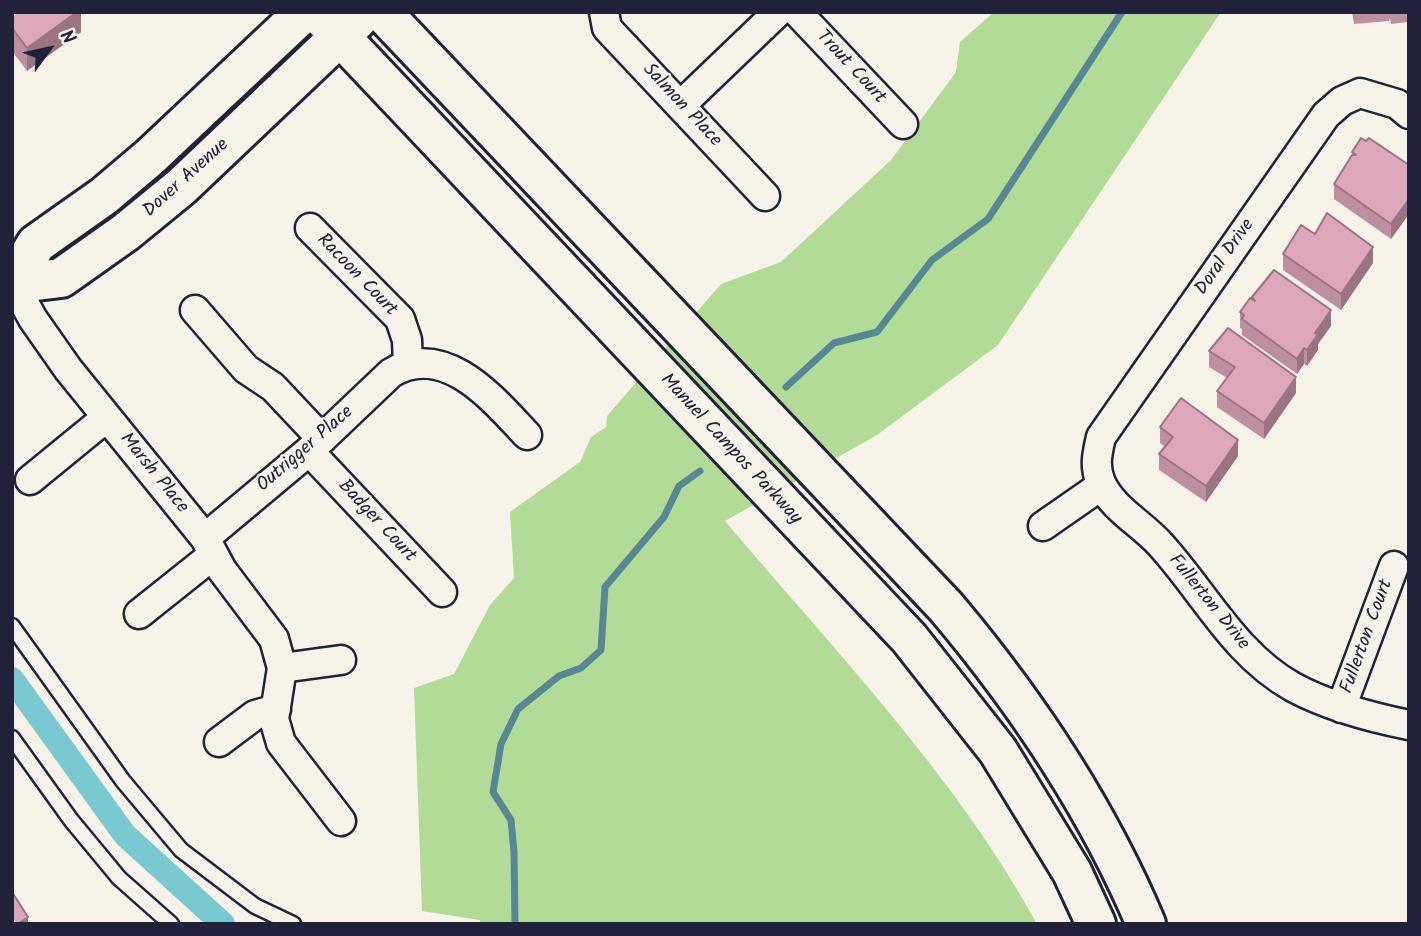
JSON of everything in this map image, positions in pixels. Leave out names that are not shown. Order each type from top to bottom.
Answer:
[{"type":"main road","points":[[13,284],[36,244],[104,196],[150,157],[303,12]]},
{"type":"main road","points":[[382,12],[946,607],[989,658],[1037,724],[1079,791],[1114,853],[1146,924]]},
{"type":"main road","name":"Dover Avenue","points":[[13,284],[61,278],[126,232],[181,187],[340,20]]},
{"type":"main road","name":"Manuel Campos Parkway","points":[[340,20],[909,638],[1005,762],[1072,872],[1096,924]]},
{"type":"street","name":"Salmon Place","points":[[604,12],[607,28],[765,196]]},
{"type":"street","name":"Trout Court","points":[[797,12],[903,124]]},
{"type":"street","points":[[681,105],[765,17]]},
{"type":"street","name":"Doral Drive","points":[[1102,485],[1095,463],[1101,437],[1326,115],[1342,102],[1360,93],[1397,104],[1409,114]]},
{"type":"street","name":"Racoon Court","points":[[310,228],[400,319],[405,329],[408,365]]},
{"type":"street","name":"Marsh Place","points":[[13,284],[48,343],[209,546],[274,639],[282,668],[275,730],[281,743],[341,821]]},
{"type":"street","name":"Badger Court","points":[[195,310],[246,369],[273,387],[315,445],[442,592]]},
{"type":"street","points":[[408,365],[442,367],[471,380],[527,435]]},
{"type":"street","name":"Outrigger Place","points":[[139,614],[391,373],[408,365]]},
{"type":"street","points":[[30,480],[107,417]]},
{"type":"street","points":[[1043,526],[1102,485]]},
{"type":"street","name":"Fullerton Drive","points":[[1102,485],[1113,500],[1160,544],[1224,627],[1255,659],[1292,686],[1341,708],[1409,725]]},
{"type":"street","name":"Fullerton Court","points":[[1341,708],[1394,566]]},
{"type":"street","points":[[282,668],[341,660]]},
{"type":"street","points":[[219,742],[255,715],[276,709]]},
{"type":"lane","points":[[12,626],[123,781],[181,850],[255,906],[293,924]]},
{"type":"lane","points":[[12,738],[71,820],[120,878],[170,924]]},
{"type":"green space","points":[[994,12],[1221,12],[998,345],[877,435],[725,521],[892,715],[932,766],[970,817],[1037,924],[480,924],[480,920],[422,911],[414,688],[454,674],[490,605],[514,578],[510,512],[580,462],[591,437],[606,427],[607,416],[721,284],[781,262],[891,160],[956,72],[960,42]]},
{"type":"building","points":[[12,12],[77,12],[27,48],[12,28]]},
{"type":"building","points":[[1361,138],[1366,141],[1369,138],[1409,165],[1409,199],[1391,224],[1334,184],[1352,155],[1356,155],[1352,152]]},
{"type":"building","points":[[1327,213],[1373,247],[1341,294],[1283,254],[1301,225],[1315,234]]},
{"type":"building","points":[[1274,270],[1331,310],[1307,350],[1304,348],[1297,359],[1242,319],[1244,315],[1240,312],[1250,298],[1255,301],[1252,297]]},
{"type":"building","points":[[1228,328],[1296,377],[1264,423],[1217,391],[1235,367],[1209,351]]},
{"type":"building","points":[[1181,398],[1238,440],[1206,486],[1159,454],[1173,437],[1160,427]]},
{"type":"building","points":[[12,892],[28,917],[18,924],[12,924]]},
{"type":"waterway","points":[[786,387],[834,343],[877,332],[932,260],[988,219],[1122,12]]},
{"type":"waterway","points":[[515,924],[511,820],[493,792],[501,744],[518,709],[559,676],[581,668],[601,650],[605,587],[664,517],[679,486],[700,471]]},
{"type":"waterway","points":[[12,679],[125,835],[223,924]]}]
